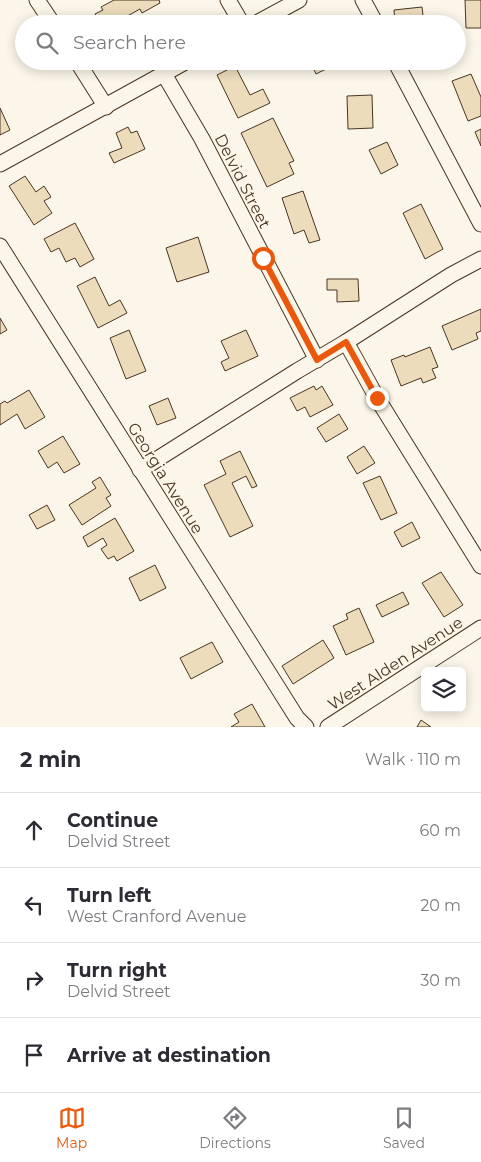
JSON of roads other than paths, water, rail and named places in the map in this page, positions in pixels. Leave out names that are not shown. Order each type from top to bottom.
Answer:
[{"type":"street","points":[[37,0],[47,15]]},
{"type":"street","points":[[228,0],[237,15]]},
{"type":"street","points":[[272,15],[299,0]]},
{"type":"street","points":[[363,0],[371,15]]},
{"type":"street","points":[[83,70],[106,107]]},
{"type":"street","points":[[0,164],[171,70]]},
{"type":"street","points":[[401,70],[481,224]]},
{"type":"street","name":"Delvid Street","points":[[164,74],[202,139],[317,360]]},
{"type":"street","name":"Georgia Avenue","points":[[0,246],[281,694],[297,718],[306,727]]},
{"type":"street","points":[[140,470],[346,342],[451,274],[481,259]]},
{"type":"street","points":[[346,342],[377,398],[481,566]]},
{"type":"street","name":"West Alden Avenue","points":[[328,727],[481,628]]}]
